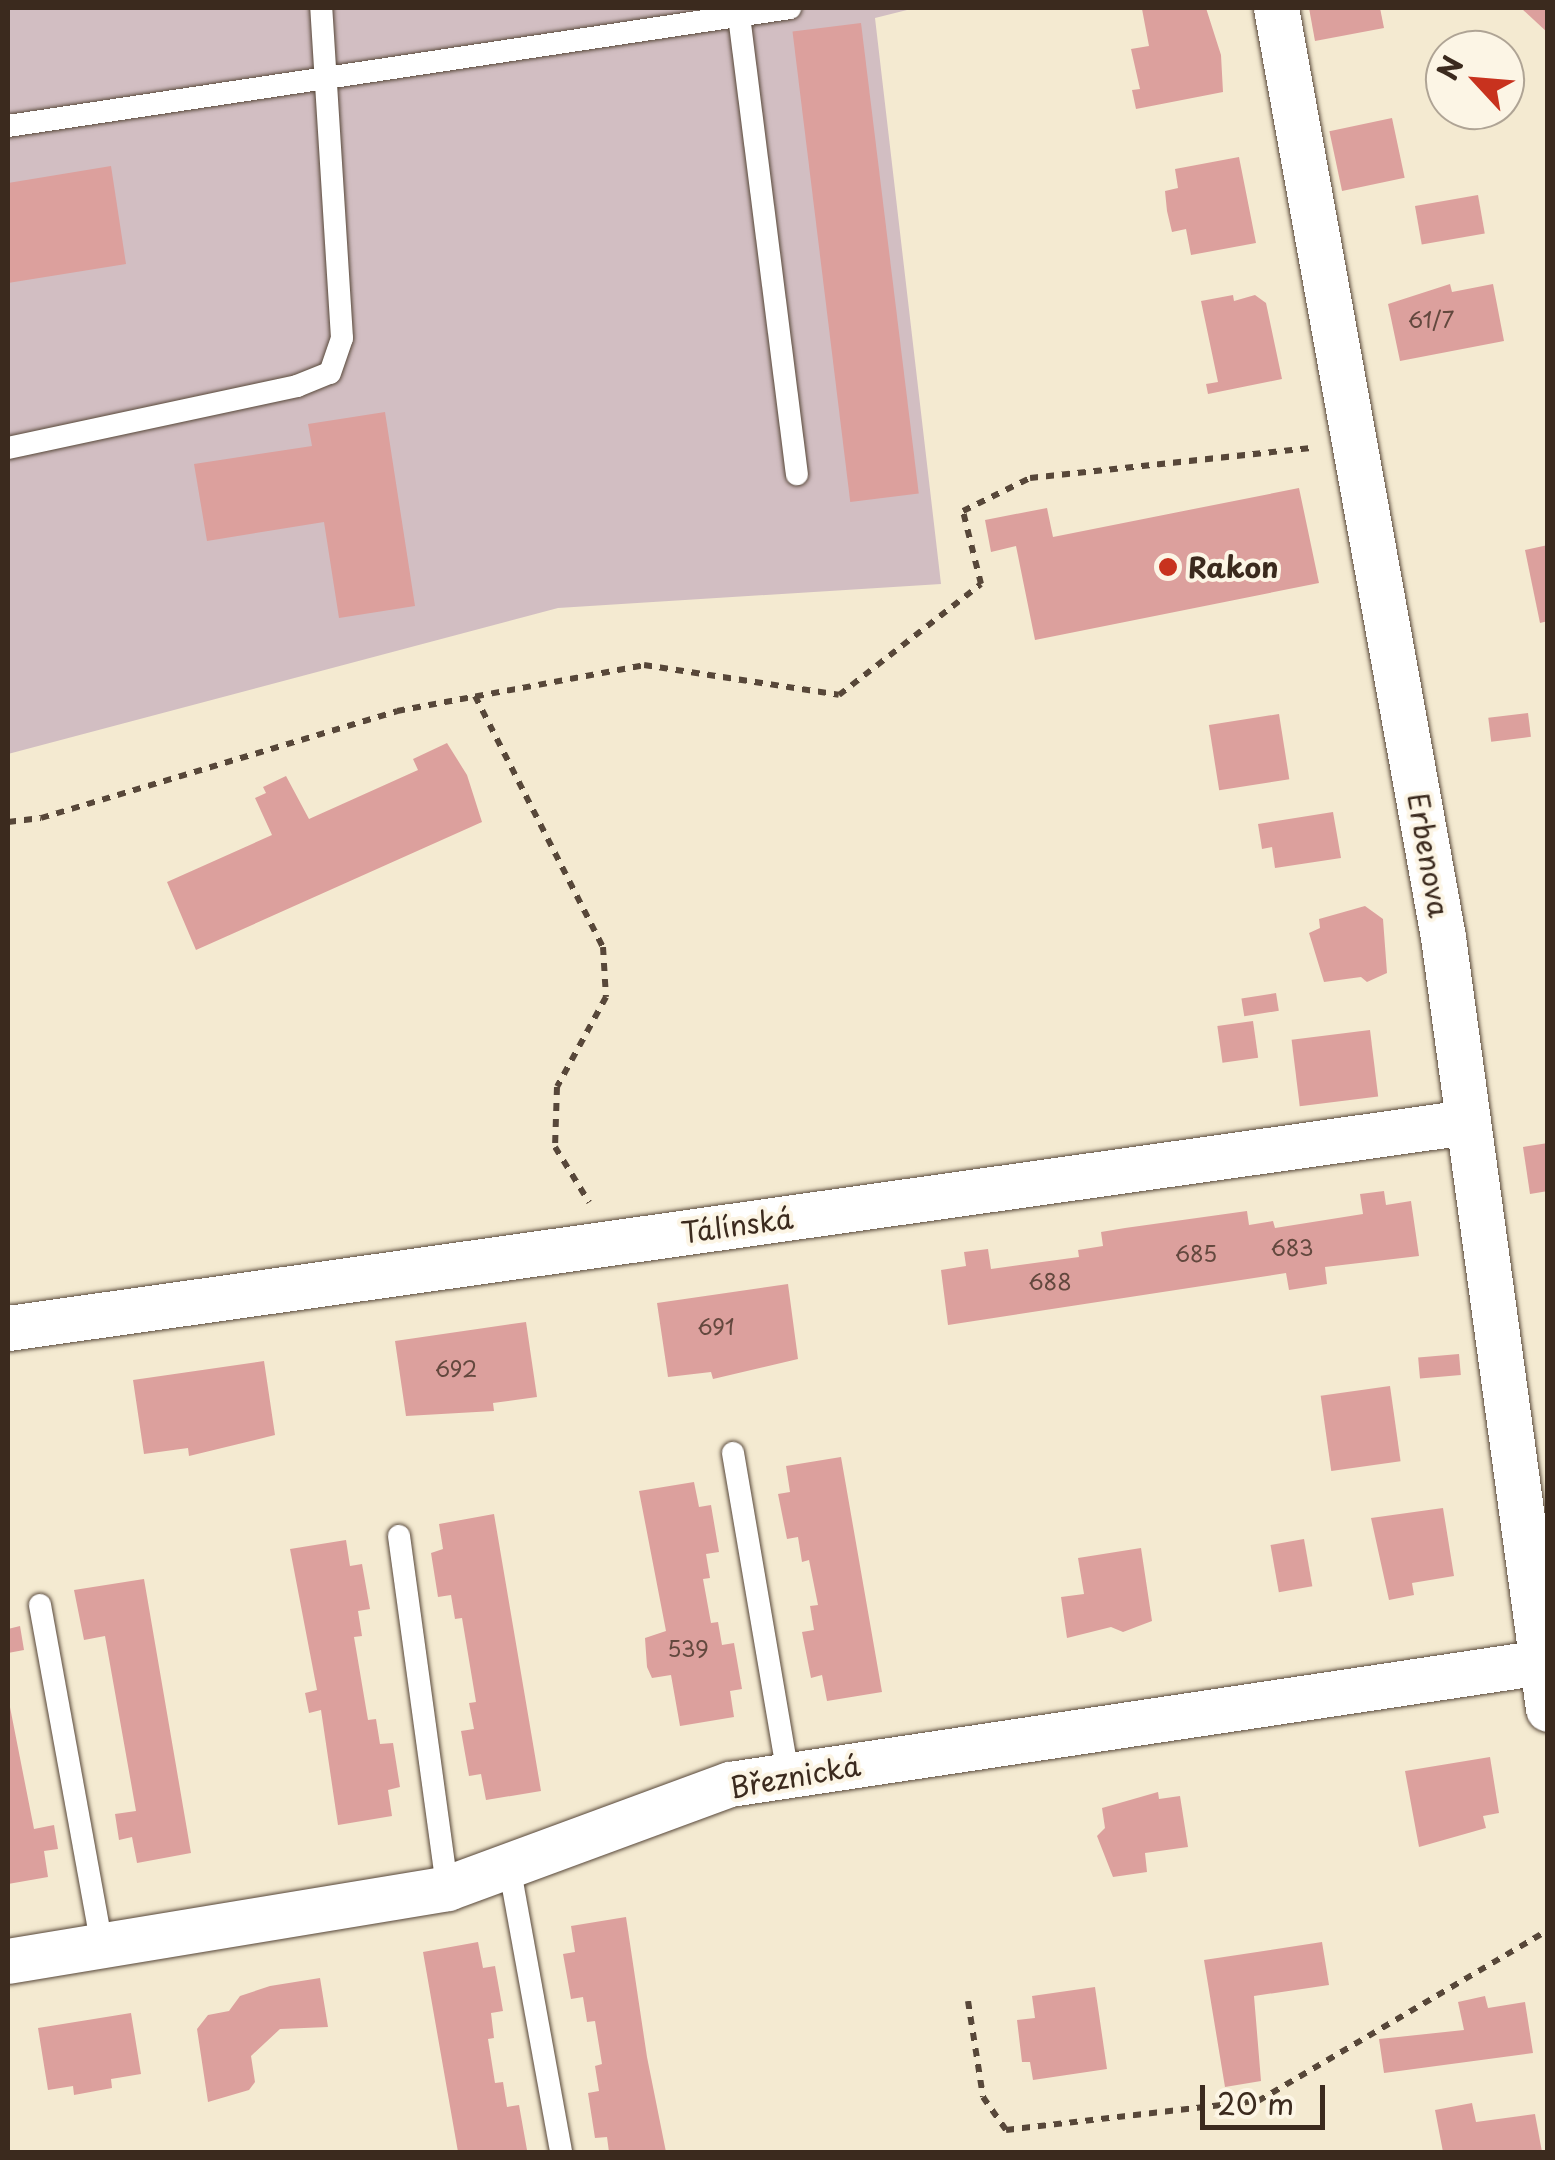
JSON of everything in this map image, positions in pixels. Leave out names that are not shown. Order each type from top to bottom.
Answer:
[{"type":"street","name":"Erbenova","points":[[1276,8],[1358,444],[1442,937],[1548,1709]]},
{"type":"street","name":"Tálínská","points":[[8,1328],[1467,1122]]},
{"type":"street","name":"Březnická","points":[[8,1961],[448,1888],[730,1784],[1543,1660]]},
{"type":"lane","points":[[8,448],[298,386],[330,372],[342,338],[320,8]]},
{"type":"lane","points":[[8,126],[739,11],[790,8]]},
{"type":"lane","points":[[739,11],[798,474]]},
{"type":"lane","points":[[732,1454],[788,1775]]},
{"type":"lane","points":[[399,1536],[448,1888]]},
{"type":"lane","points":[[40,1605],[102,1945]]},
{"type":"lane","points":[[509,1865],[561,2152]]},
{"type":"path","points":[[8,822],[41,818],[397,711],[644,665],[840,695],[981,584],[963,512],[1030,478],[1358,444]]},
{"type":"path","points":[[475,696],[603,946],[606,997],[557,1087],[555,1146],[582,1196],[626,1240]]},
{"type":"path","points":[[968,2001],[983,2097],[1006,2130],[1258,2102],[1548,1930]]},
{"type":"shaded area","points":[[8,8],[915,8],[875,18],[941,584],[558,608],[8,754]]},
{"type":"building","points":[[1206,8],[1221,55],[1223,92],[1136,109],[1132,90],[1140,89],[1131,49],[1149,46],[1142,9]]},
{"type":"building","points":[[1309,8],[1380,8],[1384,28],[1315,41]]},
{"type":"building","points":[[1521,8],[1548,8],[1548,33]]},
{"type":"building","points":[[861,23],[919,493],[850,502],[793,31]]},
{"type":"building","points":[[1392,118],[1405,178],[1342,191],[1329,131]]},
{"type":"building","points":[[1239,157],[1256,243],[1191,255],[1186,229],[1172,232],[1167,211],[1165,191],[1178,188],[1175,169]]},
{"type":"building","points":[[111,166],[126,264],[8,283],[8,183]]},
{"type":"building","points":[[1478,195],[1485,233],[1422,245],[1415,206]]},
{"type":"building","points":[[1450,284],[1452,292],[1493,284],[1504,341],[1400,361],[1388,304]]},
{"type":"building","points":[[1233,295],[1234,301],[1255,295],[1266,303],[1282,379],[1208,394],[1206,384],[1218,382],[1201,301]]},
{"type":"building","points":[[385,412],[415,606],[339,618],[324,522],[207,541],[194,464],[312,446],[308,424]]},
{"type":"building","name":"Rakon","points":[[1299,488],[1319,583],[1035,640],[1016,546],[991,552],[985,520],[1047,508],[1053,537]]},
{"type":"building","points":[[1548,545],[1548,621],[1540,623],[1525,550]]},
{"type":"building","points":[[1528,713],[1531,737],[1491,742],[1488,718]]},
{"type":"building","points":[[1279,714],[1289,779],[1219,790],[1209,725]]},
{"type":"building","points":[[447,743],[467,775],[482,822],[196,950],[167,882],[272,835],[255,798],[266,793],[263,787],[286,776],[309,819],[418,770],[413,759]]},
{"type":"building","points":[[1333,812],[1341,858],[1275,868],[1272,847],[1262,849],[1258,824]]},
{"type":"building","points":[[1365,906],[1383,919],[1387,973],[1367,982],[1361,977],[1324,982],[1309,933],[1320,928],[1319,919]]},
{"type":"building","points":[[1276,993],[1279,1011],[1244,1016],[1241,998]]},
{"type":"building","points":[[1253,1021],[1258,1058],[1222,1063],[1217,1026]]},
{"type":"building","points":[[1370,1030],[1378,1097],[1300,1106],[1292,1040]]},
{"type":"building","points":[[1548,1143],[1548,1191],[1530,1194],[1523,1147]]},
{"type":"building","points":[[1384,1191],[1386,1205],[1411,1201],[1419,1256],[1325,1267],[1327,1284],[1289,1290],[1286,1273],[948,1325],[941,1270],[966,1266],[964,1252],[988,1249],[991,1269],[1079,1257],[1078,1250],[1103,1246],[1101,1232],[1247,1211],[1249,1225],[1273,1221],[1275,1228],[1363,1214],[1360,1194]]},
{"type":"building","points":[[788,1284],[798,1359],[713,1379],[711,1372],[668,1377],[657,1303]]},
{"type":"building","points":[[526,1322],[537,1397],[493,1403],[494,1411],[406,1416],[395,1341]]},
{"type":"building","points":[[1459,1354],[1461,1375],[1420,1378],[1418,1358]]},
{"type":"building","points":[[264,1361],[275,1435],[189,1456],[188,1448],[144,1454],[133,1380]]},
{"type":"building","points":[[1390,1386],[1401,1461],[1331,1471],[1321,1396]]},
{"type":"building","points":[[841,1457],[882,1692],[827,1701],[822,1675],[811,1678],[802,1632],[814,1630],[810,1606],[818,1605],[809,1560],[802,1562],[798,1537],[787,1539],[778,1494],[790,1492],[786,1466]]},
{"type":"building","points":[[694,1482],[699,1507],[711,1505],[719,1552],[706,1554],[710,1578],[703,1579],[711,1623],[718,1622],[722,1645],[734,1643],[742,1689],[730,1691],[734,1717],[680,1726],[671,1675],[652,1678],[647,1667],[645,1638],[666,1631],[639,1491]]},
{"type":"building","points":[[1443,1508],[1454,1576],[1412,1583],[1414,1595],[1389,1600],[1371,1518]]},
{"type":"building","points":[[494,1514],[541,1791],[486,1800],[481,1774],[469,1776],[461,1731],[474,1729],[469,1703],[476,1702],[462,1618],[455,1619],[451,1595],[438,1597],[431,1553],[443,1549],[439,1524]]},
{"type":"building","points":[[1304,1539],[1312,1586],[1279,1592],[1271,1545]]},
{"type":"building","points":[[346,1540],[350,1566],[362,1564],[370,1609],[358,1611],[362,1636],[354,1637],[368,1720],[376,1719],[380,1744],[393,1743],[400,1787],[388,1790],[392,1816],[338,1825],[321,1710],[309,1713],[305,1693],[317,1690],[290,1549]]},
{"type":"building","points":[[1141,1548],[1152,1621],[1123,1632],[1111,1627],[1067,1638],[1061,1597],[1084,1594],[1078,1558]]},
{"type":"building","points":[[144,1579],[191,1853],[137,1863],[132,1837],[119,1840],[115,1814],[136,1811],[105,1636],[84,1640],[74,1590]]},
{"type":"building","points":[[20,1626],[24,1650],[8,1653],[8,1629]]},
{"type":"building","points":[[8,1697],[34,1829],[54,1825],[58,1849],[44,1851],[48,1877],[8,1884]]},
{"type":"building","points":[[1490,1757],[1499,1813],[1483,1816],[1486,1828],[1419,1847],[1405,1771]]},
{"type":"building","points":[[1158,1792],[1159,1799],[1180,1796],[1188,1847],[1145,1853],[1147,1872],[1113,1877],[1097,1836],[1105,1828],[1102,1808]]},
{"type":"building","points":[[626,1917],[666,2152],[609,2152],[607,2137],[595,2138],[588,2093],[599,2091],[595,2066],[602,2064],[595,2021],[587,2022],[583,1997],[571,1999],[563,1954],[575,1952],[571,1926]]},
{"type":"building","points":[[478,1942],[483,1968],[495,1966],[503,2011],[491,2013],[494,2038],[488,2039],[495,2083],[503,2082],[507,2107],[519,2105],[527,2150],[458,2152],[423,1952]]},
{"type":"building","points":[[1322,1942],[1329,1985],[1254,1996],[1261,2081],[1225,2087],[1204,1960]]},
{"type":"building","points":[[320,1978],[328,2027],[280,2029],[251,2056],[255,2082],[249,2090],[208,2102],[197,2029],[208,2015],[229,2011],[240,1996],[270,1986]]},
{"type":"building","points":[[1095,1987],[1107,2069],[1033,2080],[1030,2062],[1022,2062],[1017,2020],[1035,2018],[1032,1996]]},
{"type":"building","points":[[1485,1996],[1488,2008],[1525,2002],[1533,2053],[1384,2073],[1379,2039],[1464,2030],[1458,2002]]},
{"type":"building","points":[[131,2013],[141,2074],[111,2079],[112,2088],[74,2095],[73,2086],[48,2090],[38,2028]]},
{"type":"building","points":[[1472,2103],[1476,2122],[1535,2114],[1542,2152],[1443,2152],[1435,2110]]},
{"type":"place","name":"Rakon","points":[[1168,567]]}]
